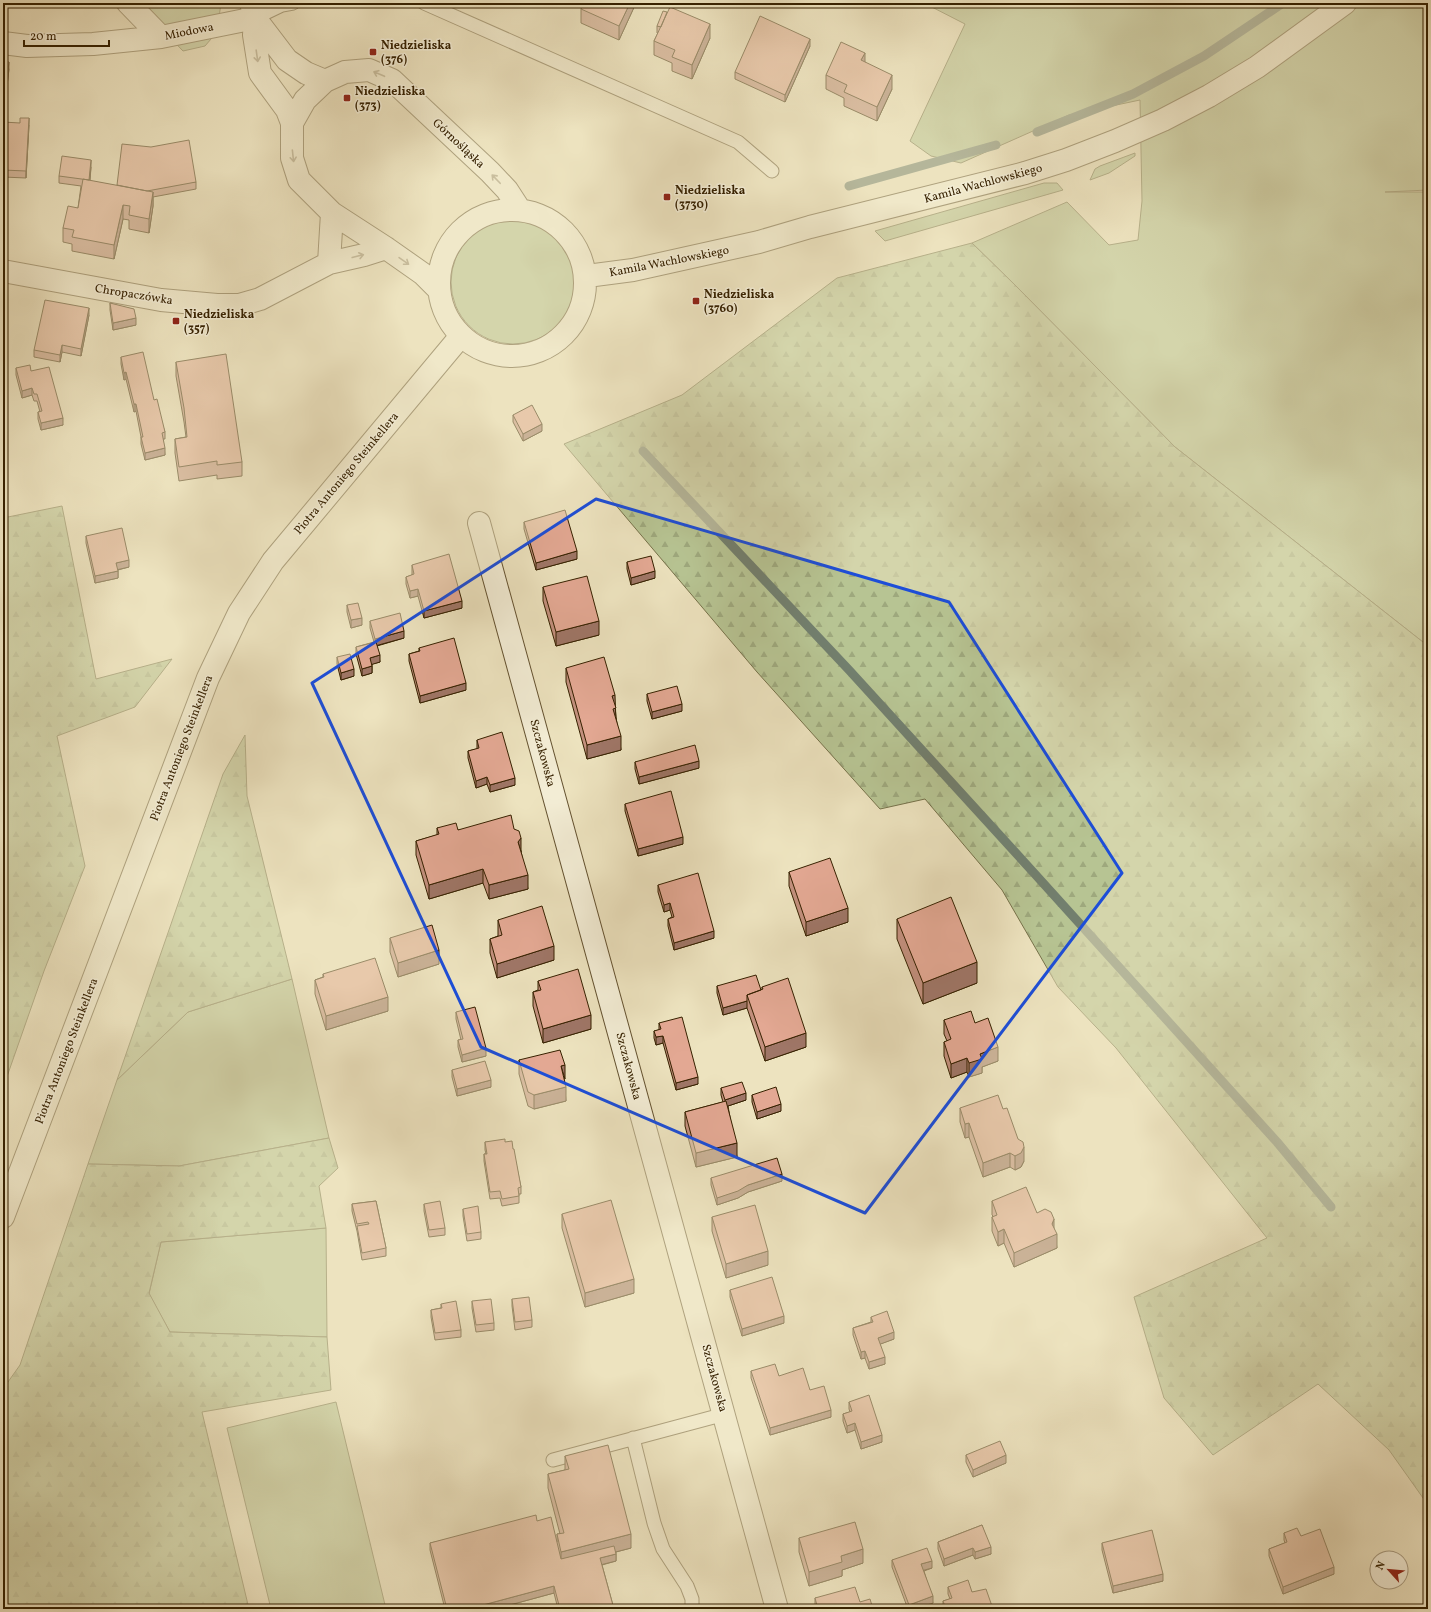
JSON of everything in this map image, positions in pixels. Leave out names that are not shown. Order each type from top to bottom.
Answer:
[{"type":"street","points":[[128,3],[161,37]]},
{"type":"street","name":"Kamila Wachlowskiego","points":[[587,276],[633,270],[759,242],[810,227],[1025,173],[1066,160],[1116,141],[1156,123],[1209,96],[1257,67],[1345,3]]},
{"type":"street","points":[[253,10],[287,60],[306,73],[325,81]]},
{"type":"street","name":"Miodowa","points":[[3,43],[27,46],[78,44],[161,37],[253,10]]},
{"type":"street","name":"Górnośląska","points":[[253,10],[254,35],[260,73],[287,110],[292,124],[292,158],[300,180],[332,213],[423,274],[438,289]]},
{"type":"street","name":"Górnośląska","points":[[292,124],[305,100],[325,81],[345,72],[369,70],[392,80],[490,172],[507,190],[520,210]]},
{"type":"street","points":[[520,210],[542,218],[557,227],[582,257],[587,276],[582,304],[574,320],[556,341],[544,348],[518,356],[497,355],[477,348],[460,337],[445,314],[438,289],[444,255],[452,241],[462,230],[474,221],[486,215],[520,210]]},
{"type":"street","points":[[329,263],[332,213]]},
{"type":"street","name":"Chropaczówka","points":[[3,271],[161,300],[217,305],[239,305],[260,299],[329,263],[386,248]]},
{"type":"street","name":"Piotra Antoniego Steinkellera","points":[[3,1217],[205,685],[239,613],[273,561],[460,337]]},
{"type":"street","name":"Szczakowska","points":[[479,523],[777,1609]]},
{"type":"lane","points":[[253,10],[293,3]]},
{"type":"lane","points":[[424,3],[738,142],[772,171]]},
{"type":"lane","points":[[553,1460],[724,1414]]},
{"type":"lane","points":[[633,1438],[654,1524],[663,1549],[687,1586],[692,1599],[692,1609]]},
{"type":"highlighted area","points":[[596,499],[949,602],[1122,873],[865,1213],[481,1047],[312,683]]},
{"type":"green space","points":[[137,3],[221,3],[217,32],[205,46],[183,51]]},
{"type":"green space","points":[[924,3],[1428,3],[1428,190],[1385,192],[1428,192],[1428,646],[1175,447],[972,243],[1067,202],[1109,245],[1138,240],[1142,201],[1140,100],[1069,115],[961,163],[931,156],[910,141],[965,24]]},
{"type":"green space","points":[[1135,153],[1135,156],[1109,173],[1090,180],[1095,169],[1100,166]]},
{"type":"green space","points":[[1044,183],[1057,183],[1063,190],[885,241],[875,231]]},
{"type":"green space","points":[[519,220],[537,224],[548,230],[561,242],[571,258],[575,282],[571,306],[565,317],[553,330],[531,342],[507,344],[489,340],[478,334],[465,322],[453,300],[451,276],[455,258],[461,247],[473,234],[495,222]]},
{"type":"green space","points":[[972,243],[1175,447],[1428,646],[1428,1505],[1389,1450],[1318,1384],[1213,1455],[1164,1398],[1134,1297],[1267,1238],[1116,1048],[1058,987],[1002,890],[925,799],[880,809],[757,672],[564,444],[682,395],[837,278]]},
{"type":"green space","points":[[62,506],[96,679],[172,659],[135,707],[57,736],[85,866],[44,971],[3,1088],[3,518]]},
{"type":"green space","points":[[245,735],[247,796],[292,979],[188,1012],[117,1080],[223,774]]},
{"type":"green space","points":[[292,979],[329,1138],[179,1166],[88,1164],[117,1080],[188,1012]]},
{"type":"green space","points":[[329,1138],[338,1168],[319,1186],[326,1228],[161,1242],[149,1293],[170,1332],[327,1337],[331,1390],[202,1412],[249,1609],[3,1609],[3,1389],[20,1365],[88,1164],[179,1166]]},
{"type":"green space","points":[[326,1228],[327,1337],[170,1332],[149,1294],[161,1242]]},
{"type":"green space","points":[[336,1402],[386,1609],[271,1609],[227,1428]]},
{"type":"building","points":[[584,3],[630,3],[619,26],[581,9]]},
{"type":"building","points":[[670,7],[710,24],[692,65],[672,57],[675,50],[654,41]]},
{"type":"building","points":[[663,11],[667,12],[661,27],[657,26]]},
{"type":"building","points":[[760,16],[810,39],[785,95],[735,72]]},
{"type":"building","points":[[841,42],[865,53],[861,60],[892,75],[877,107],[844,92],[847,85],[826,75]]},
{"type":"building","points":[[3,61],[9,62],[6,87],[3,86]]},
{"type":"building","points":[[20,118],[29,118],[26,171],[3,170],[3,122],[20,123]]},
{"type":"building","points":[[189,140],[196,182],[147,191],[117,185],[122,144],[151,147]]},
{"type":"building","points":[[62,156],[91,160],[89,180],[59,176]]},
{"type":"building","points":[[83,179],[153,192],[149,219],[129,215],[130,206],[123,205],[114,245],[72,237],[74,230],[63,228],[68,206],[78,208]]},
{"type":"building","points":[[45,300],[89,308],[81,349],[62,345],[60,355],[34,350]]},
{"type":"building","points":[[110,303],[134,309],[136,318],[113,323]]},
{"type":"building","points":[[143,352],[154,400],[157,399],[165,432],[162,433],[165,448],[145,453],[136,404],[134,404],[126,372],[124,373],[121,357]]},
{"type":"building","points":[[226,354],[242,462],[217,465],[217,461],[179,467],[175,439],[187,437],[184,408],[176,362]]},
{"type":"building","points":[[30,365],[31,371],[49,367],[63,418],[41,423],[38,412],[42,411],[37,394],[34,394],[32,388],[22,391],[16,368]]},
{"type":"building","points":[[532,405],[542,424],[523,434],[513,415]]},
{"type":"building","points":[[565,510],[577,551],[536,563],[524,522]]},
{"type":"building","points":[[122,528],[129,560],[116,563],[118,571],[95,576],[86,536]]},
{"type":"building","points":[[449,554],[462,601],[424,611],[418,589],[410,591],[406,577],[414,574],[412,565]]},
{"type":"building","points":[[651,556],[655,571],[631,578],[627,562]]},
{"type":"building","points":[[587,576],[599,621],[556,632],[543,587]]},
{"type":"building","points":[[358,603],[362,618],[351,620],[347,605]]},
{"type":"building","points":[[400,613],[404,631],[375,639],[370,621]]},
{"type":"building","points":[[454,638],[466,683],[420,696],[409,654],[420,651],[419,648]]},
{"type":"building","points":[[376,642],[380,655],[370,658],[372,666],[362,669],[356,647]]},
{"type":"building","points":[[350,654],[354,669],[341,673],[337,657]]},
{"type":"building","points":[[604,657],[615,695],[612,696],[616,708],[613,709],[621,736],[587,745],[566,668]]},
{"type":"building","points":[[677,686],[682,704],[652,712],[647,694]]},
{"type":"building","points":[[502,732],[515,778],[490,785],[487,777],[476,781],[468,751],[479,748],[477,740]]},
{"type":"building","points":[[695,745],[699,761],[639,777],[635,762]]},
{"type":"building","points":[[671,791],[683,837],[638,849],[625,804]]},
{"type":"building","points":[[511,815],[514,829],[519,831],[521,838],[518,842],[528,875],[489,885],[483,869],[429,885],[416,841],[439,834],[437,828],[456,823],[458,830]]},
{"type":"building","points":[[830,858],[848,908],[806,922],[789,872]]},
{"type":"building","points":[[698,873],[714,931],[674,943],[668,919],[674,917],[670,903],[664,905],[658,885]]},
{"type":"building","points":[[951,897],[977,962],[923,983],[897,919]]},
{"type":"building","points":[[542,906],[554,946],[497,964],[490,939],[502,935],[498,920]]},
{"type":"building","points":[[432,925],[439,950],[398,963],[390,938]]},
{"type":"building","points":[[375,958],[388,997],[326,1016],[315,980],[324,977],[323,974]]},
{"type":"building","points":[[578,969],[591,1015],[543,1029],[533,992],[541,990],[538,981]]},
{"type":"building","points":[[756,975],[761,990],[747,995],[747,1001],[723,1008],[717,986]]},
{"type":"building","points":[[788,978],[806,1033],[765,1047],[747,995],[763,989],[762,987]]},
{"type":"building","points":[[475,1007],[486,1048],[462,1055],[458,1040],[463,1039],[456,1012]]},
{"type":"building","points":[[971,1011],[975,1023],[988,1018],[998,1047],[980,1054],[982,1059],[969,1063],[967,1058],[951,1064],[944,1042],[951,1039],[944,1020]]},
{"type":"building","points":[[682,1017],[698,1077],[676,1083],[663,1036],[656,1037],[654,1031],[661,1029],[659,1023]]},
{"type":"building","points":[[560,1050],[565,1065],[561,1066],[566,1087],[534,1095],[528,1092],[519,1060]]},
{"type":"building","points":[[485,1061],[491,1080],[457,1089],[452,1070]]},
{"type":"building","points":[[742,1082],[746,1093],[725,1100],[721,1088]]},
{"type":"building","points":[[776,1087],[781,1104],[757,1112],[752,1095]]},
{"type":"building","points":[[998,1095],[1003,1109],[1007,1108],[1018,1139],[1023,1142],[1024,1147],[1021,1153],[1015,1156],[1010,1153],[983,1163],[969,1123],[965,1124],[960,1108]]},
{"type":"building","points":[[726,1101],[737,1143],[696,1153],[685,1112]]},
{"type":"building","points":[[505,1139],[505,1142],[512,1141],[521,1187],[518,1188],[519,1196],[502,1199],[500,1191],[490,1192],[484,1154],[487,1154],[485,1142]]},
{"type":"building","points":[[777,1158],[782,1174],[748,1185],[738,1191],[717,1198],[711,1178]]},
{"type":"building","points":[[1026,1187],[1037,1213],[1045,1209],[1051,1212],[1054,1219],[1052,1224],[1057,1234],[1014,1253],[1004,1229],[998,1232],[992,1217],[997,1215],[992,1201]]},
{"type":"building","points":[[611,1200],[634,1279],[585,1293],[562,1214]]},
{"type":"building","points":[[376,1201],[386,1248],[362,1253],[357,1226],[369,1224],[368,1222],[357,1224],[352,1204]]},
{"type":"building","points":[[440,1201],[445,1228],[429,1230],[424,1204]]},
{"type":"building","points":[[755,1205],[768,1251],[726,1264],[712,1217]]},
{"type":"building","points":[[478,1206],[481,1232],[467,1234],[463,1209]]},
{"type":"building","points":[[772,1277],[784,1316],[742,1329],[730,1290]]},
{"type":"building","points":[[529,1297],[532,1320],[515,1322],[512,1299]]},
{"type":"building","points":[[491,1299],[494,1323],[476,1325],[472,1301]]},
{"type":"building","points":[[456,1301],[461,1330],[435,1333],[431,1310],[442,1308],[441,1304]]},
{"type":"building","points":[[887,1311],[894,1332],[878,1338],[885,1357],[869,1362],[865,1351],[861,1352],[853,1328],[873,1322],[871,1317]]},
{"type":"building","points":[[775,1364],[779,1376],[803,1368],[810,1390],[824,1386],[831,1410],[770,1428],[751,1371]]},
{"type":"building","points":[[869,1395],[882,1435],[861,1442],[855,1423],[847,1426],[843,1414],[852,1411],[849,1402]]},
{"type":"building","points":[[1000,1441],[1006,1455],[973,1470],[966,1455]]},
{"type":"building","points":[[608,1445],[631,1534],[561,1552],[557,1534],[564,1533],[548,1474],[569,1469],[565,1456]]},
{"type":"building","points":[[536,1515],[537,1521],[551,1517],[561,1559],[614,1546],[616,1554],[600,1558],[614,1609],[560,1609],[554,1586],[468,1609],[447,1609],[430,1543]]},
{"type":"building","points":[[855,1522],[863,1549],[841,1556],[842,1562],[809,1572],[799,1538]]},
{"type":"building","points":[[982,1525],[991,1547],[975,1552],[973,1548],[944,1559],[938,1542]]},
{"type":"building","points":[[1297,1528],[1301,1536],[1320,1529],[1334,1567],[1283,1587],[1269,1549],[1287,1542],[1284,1533]]},
{"type":"building","points":[[1152,1530],[1163,1574],[1113,1586],[1102,1543]]},
{"type":"building","points":[[927,1548],[932,1561],[921,1564],[933,1596],[909,1605],[892,1560]]},
{"type":"building","points":[[968,1580],[972,1592],[986,1589],[993,1609],[946,1609],[943,1601],[952,1598],[948,1587]]},
{"type":"building","points":[[855,1587],[860,1602],[870,1599],[873,1609],[818,1609],[815,1598]]},
{"type":"waterway","points":[[1037,132],[1133,94],[1204,56],[1283,3]]},
{"type":"waterway","points":[[849,186],[996,145]]},
{"type":"waterway","points":[[643,451],[849,670],[1034,873],[1277,1142],[1331,1207]]},
{"type":"place","name":"Niedzieliska (376)","points":[[373,52]]},
{"type":"place","name":"Niedzieliska (373)","points":[[347,98]]},
{"type":"place","name":"Niedzieliska (3730)","points":[[667,197]]},
{"type":"place","name":"Niedzieliska (3760)","points":[[696,301]]},
{"type":"place","name":"Niedzieliska (357)","points":[[176,321]]}]
